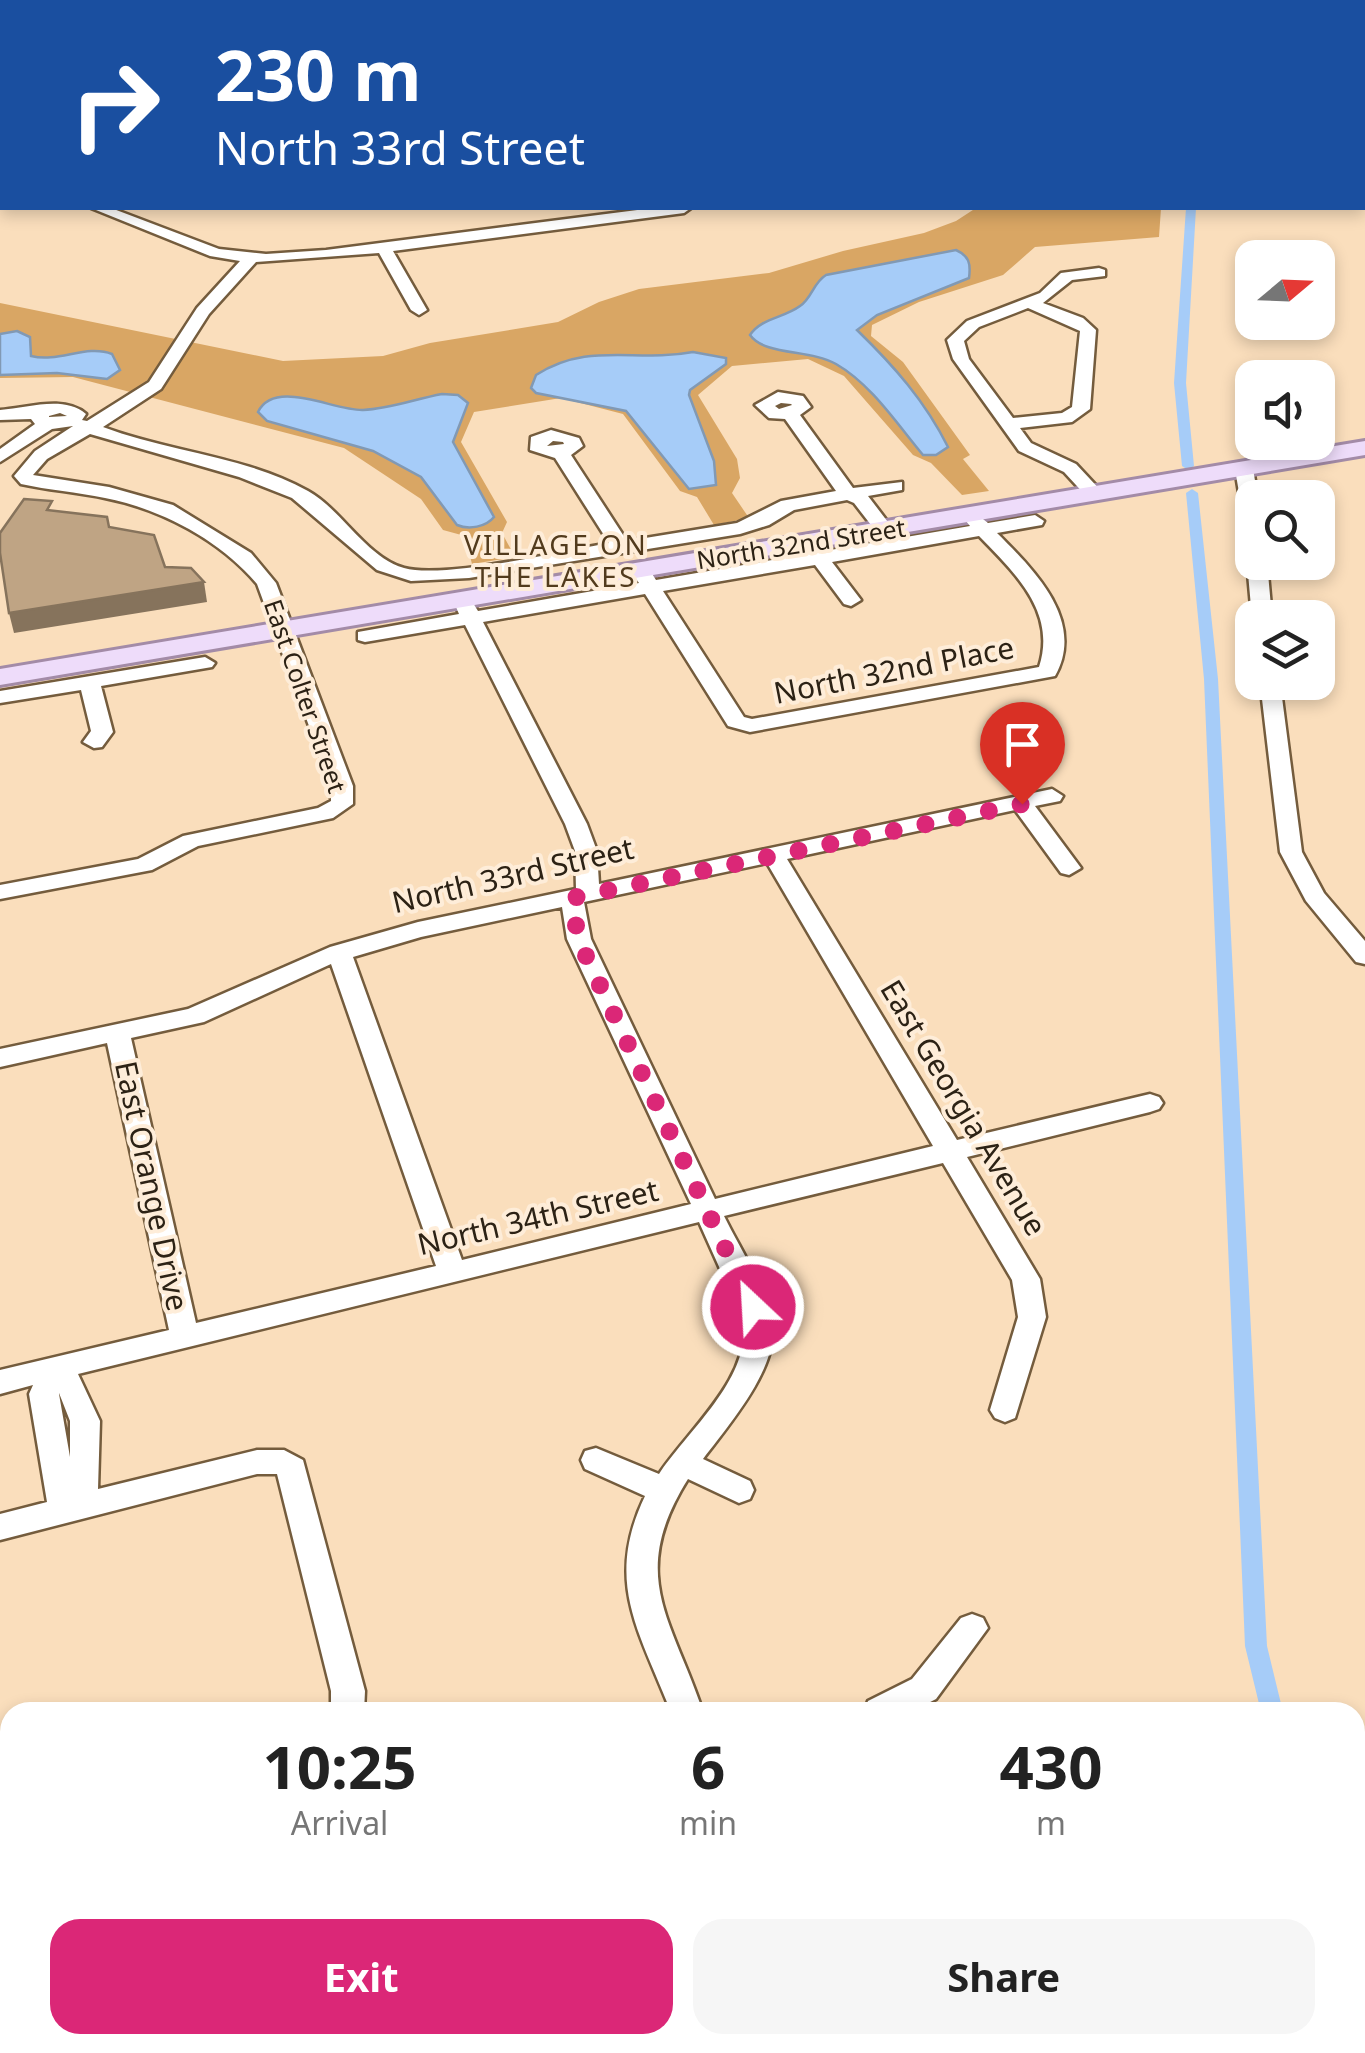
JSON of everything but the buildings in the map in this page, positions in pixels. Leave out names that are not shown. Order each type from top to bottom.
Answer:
[{"type":"main road","name":"North 32nd Street","points":[[0,677],[283,630],[467,609],[646,579],[864,514],[976,523],[1086,496],[1365,448]]},
{"type":"street","points":[[1026,0],[1038,0]]},
{"type":"street","points":[[103,210],[203,250],[252,258],[309,257],[669,210]]},
{"type":"street","points":[[383,247],[419,310]]},
{"type":"street","name":"East Colter Street","points":[[0,892],[144,865],[191,840],[325,814],[342,804],[342,786],[266,584],[244,558],[166,509],[22,476],[80,424],[152,387],[204,312],[252,258]]},
{"type":"street","points":[[1086,496],[1047,460],[1025,447],[961,358],[955,340],[973,324],[1032,304],[1067,276],[1098,273]]},
{"type":"street","points":[[1009,424],[1066,418],[1081,409],[1088,330],[1077,320],[1056,317],[1032,304]]},
{"type":"street","points":[[790,414],[864,514]]},
{"type":"street","points":[[0,415],[80,424],[116,438],[212,461],[302,496],[390,571],[425,575],[469,572],[740,528],[788,506],[864,514],[895,486]]},
{"type":"street","points":[[0,458],[44,418]]},
{"type":"street","points":[[560,453],[620,547]]},
{"type":"street","points":[[1244,469],[1246,480]]},
{"type":"street","name":"North 32nd Street","points":[[646,579],[820,558],[976,523],[1035,521]]},
{"type":"street","name":"North 32nd Place","points":[[646,579],[736,721],[750,726],[1048,672],[1054,650],[1052,612],[976,523]]},
{"type":"street","points":[[820,558],[851,600]]},
{"type":"street","points":[[467,609],[586,850],[578,939],[752,1302],[759,1329],[742,1378],[663,1490],[644,1527],[639,1572],[684,1702]]},
{"type":"street","name":"North 32nd Street","points":[[365,636],[467,609]]},
{"type":"street","points":[[0,697],[205,663]]},
{"type":"street","points":[[90,682],[102,732],[94,742]]},
{"type":"street","points":[[1272,700],[1290,852],[1321,906],[1365,956]]},
{"type":"street","name":"North 33rd Street","points":[[0,1058],[196,1016],[340,952],[418,930],[1052,796]]},
{"type":"street","points":[[1022,804],[1069,868]]},
{"type":"street","name":"East Georgia Avenue","points":[[774,854],[1026,1279],[1032,1317],[1006,1410]]},
{"type":"street","points":[[340,952],[452,1272]]},
{"type":"street","name":"East Orange Drive","points":[[118,1034],[185,1337]]},
{"type":"street","name":"North 34th Street","points":[[0,1382],[1150,1102]]},
{"type":"street","points":[[56,1368],[71,1384],[85,1424],[87,1442],[75,1508],[50,1433],[44,1394],[56,1368]]},
{"type":"street","points":[[50,1433],[85,1424]]},
{"type":"street","points":[[596,1460],[663,1490]]},
{"type":"street","points":[[0,1527],[257,1462],[284,1462],[292,1469],[348,1702]]},
{"type":"street","points":[[683,1464],[739,1490]]},
{"type":"street","points":[[899,1702],[924,1689],[972,1628]]},
{"type":"shaded area","points":[[973,210],[1161,210],[1159,237],[1035,247],[1003,275],[919,302],[872,325],[871,336],[903,362],[970,455],[963,459],[989,491],[962,495],[931,463],[913,455],[844,376],[808,359],[732,366],[698,395],[737,459],[740,478],[732,493],[749,518],[714,525],[697,497],[680,491],[623,414],[561,398],[474,412],[461,442],[507,522],[502,533],[515,557],[472,564],[465,536],[443,530],[421,499],[344,448],[73,377],[0,378],[0,303],[283,361],[383,356],[430,343],[558,322],[599,302],[639,289],[769,273],[956,221]]},
{"type":"water","points":[[956,250],[968,261],[969,278],[877,315],[857,330],[929,414],[948,447],[936,455],[923,455],[872,393],[849,372],[825,359],[766,346],[750,335],[760,325],[800,306],[826,275]]},
{"type":"water","points":[[17,331],[30,337],[31,356],[102,352],[112,354],[120,370],[107,379],[57,373],[0,375],[0,334]]},
{"type":"water","points":[[693,352],[726,358],[726,364],[690,390],[689,395],[714,461],[716,485],[689,489],[626,411],[536,393],[531,388],[536,375],[575,359]]},
{"type":"water","points":[[442,394],[458,395],[468,403],[453,442],[494,517],[482,525],[457,525],[421,477],[373,451],[267,421],[258,412],[277,397],[363,410]]},
{"type":"waterway","points":[[1188,466],[1180,383],[1191,210]]},
{"type":"waterway","points":[[1192,493],[1211,679],[1256,1646],[1270,1702]]},
{"type":"district","name":"VILLAGE ON THE LAKES","points":[[556,561]]},
{"type":"route","points":[[753,1307],[578,939],[572,898],[618,885],[1022,804]]}]
